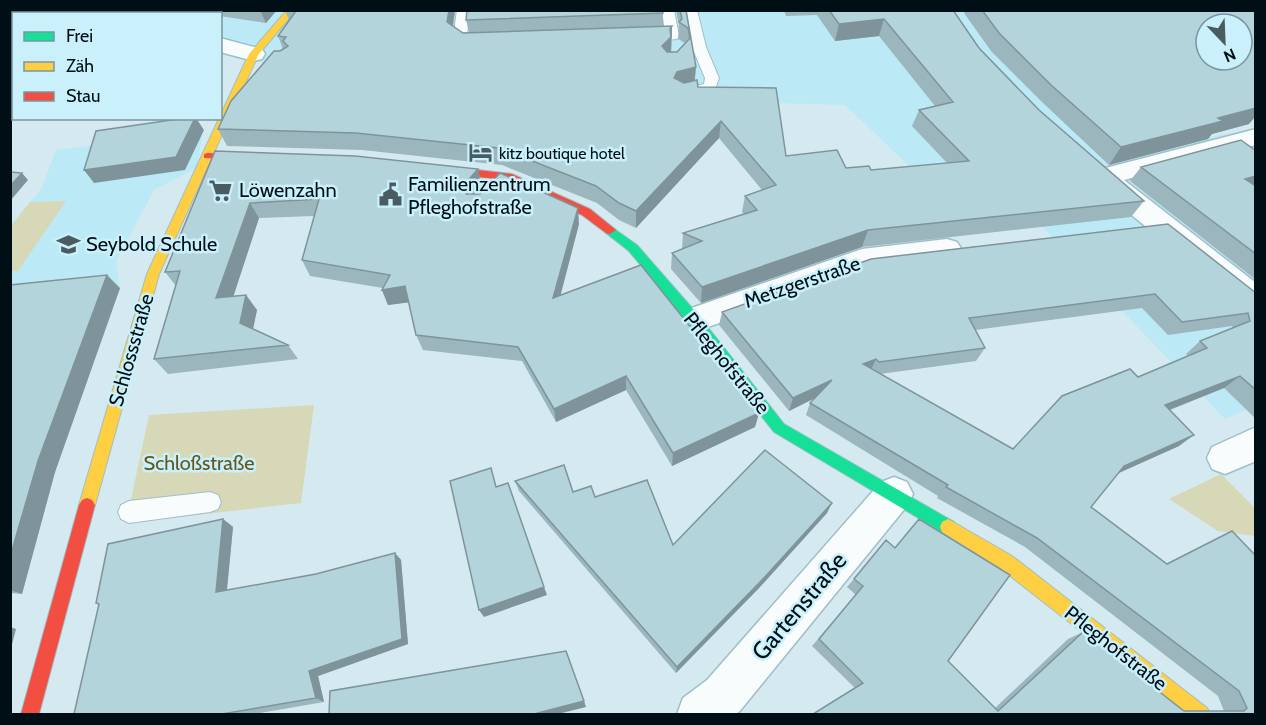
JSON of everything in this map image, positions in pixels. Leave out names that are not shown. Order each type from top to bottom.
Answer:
[{"type":"street","name":"Schlossstraße","points":[[30,714],[61,595],[153,274],[256,58],[292,10]]},
{"type":"street","points":[[222,46],[256,58]]},
{"type":"street","points":[[1256,137],[1095,169],[1256,300]]},
{"type":"street","points":[[208,156],[267,158]]},
{"type":"street","name":"Pfleghofstraße","points":[[421,167],[502,176],[586,212],[633,248],[694,320],[779,428],[1006,562],[1201,714]]},
{"type":"street","points":[[1131,230],[1163,225]]},
{"type":"street","name":"Metzgerstraße","points":[[694,320],[862,260],[978,247]]},
{"type":"street","name":"Gartenstraße","points":[[699,714],[723,696],[894,494]]},
{"type":"lane","points":[[463,10],[460,39],[466,43],[489,42]]},
{"type":"lane","points":[[637,38],[672,36],[668,10]]},
{"type":"lane","points":[[682,94],[710,86],[712,78],[699,47],[691,10]]},
{"type":"lane","points":[[691,60],[699,47]]},
{"type":"lane","points":[[489,190],[502,176]]},
{"type":"lane","points":[[129,512],[210,502]]},
{"type":"shaded area","points":[[100,11],[1255,11],[1255,76],[1173,145],[1255,128],[1255,406],[1225,419],[1030,214],[969,223],[845,105],[575,98],[274,67],[222,50],[222,12]]},
{"type":"shaded area","name":"Seybold Schule","points":[[203,131],[197,168],[154,190],[116,262],[120,288],[94,358],[11,382],[10,226],[41,189],[56,150]]},
{"type":"green space","points":[[66,201],[18,271],[11,271],[11,226],[30,202]]},
{"type":"green space","name":"Schloßstraße","points":[[314,405],[301,503],[126,523],[149,415]]},
{"type":"green space","points":[[1221,474],[1255,508],[1255,536],[1218,531],[1169,499]]},
{"type":"building","points":[[30,10],[158,10],[156,12],[17,12]]},
{"type":"building","points":[[291,10],[449,10],[447,22],[463,33],[672,26],[671,37],[662,46],[667,52],[677,52],[690,38],[688,28],[679,22],[682,19],[680,10],[686,10],[696,67],[677,72],[674,78],[684,83],[697,80],[698,87],[776,88],[786,156],[837,150],[846,168],[869,166],[871,170],[969,161],[919,110],[953,102],[884,19],[839,24],[829,10],[953,10],[979,48],[1039,110],[1144,201],[868,230],[702,287],[672,253],[702,241],[683,233],[757,210],[745,196],[776,185],[721,121],[636,211],[619,203],[596,186],[499,148],[356,133],[218,129],[231,101],[274,51],[280,51],[288,46],[283,41],[286,37],[278,36],[296,11]]},
{"type":"building","points":[[467,10],[663,10],[663,13],[466,20]]},
{"type":"building","points":[[982,10],[1256,10],[1256,108],[1218,118],[1223,121],[1121,147],[1051,85],[999,33]]},
{"type":"building","points":[[10,13],[12,13],[12,63],[10,63]]},
{"type":"building","points":[[171,120],[194,120],[176,157],[84,170],[96,131]]},
{"type":"building","points":[[1241,140],[1256,151],[1256,176],[1245,179],[1256,186],[1256,254],[1141,167]]},
{"type":"building","points":[[215,151],[355,156],[478,169],[462,187],[466,194],[480,194],[500,173],[578,208],[553,298],[641,265],[759,413],[673,453],[626,376],[554,409],[518,347],[416,335],[405,286],[382,290],[390,275],[302,260],[319,199],[250,203],[216,298],[246,295],[240,323],[288,345],[154,359],[180,271],[165,272]]},
{"type":"building","points":[[10,172],[22,173],[10,186]]},
{"type":"building","points":[[1168,224],[1256,293],[1256,390],[1240,376],[1165,405],[1194,435],[1124,466],[1091,507],[1167,564],[1232,531],[1256,556],[1256,714],[813,714],[863,683],[819,639],[863,586],[854,579],[886,540],[895,548],[919,519],[1010,575],[948,661],[998,711],[1083,632],[1184,711],[1244,711],[1247,708],[1239,691],[1037,538],[946,487],[948,485],[810,403],[832,380],[793,398],[722,312],[871,259]],"holes":[[[1155,294],[1182,322],[1248,313],[1250,321],[1200,341],[1207,348],[1138,377],[1130,369],[1062,396],[1013,449],[863,364],[876,359],[879,362],[985,348],[969,318]]]},
{"type":"building","points":[[107,275],[38,461],[10,557],[10,285]]},
{"type":"building","points":[[765,450],[832,503],[762,580],[677,667],[515,481],[564,465],[573,492],[591,486],[595,497],[647,480],[673,545]]},
{"type":"building","points":[[491,468],[496,487],[508,483],[544,587],[479,610],[450,481]]},
{"type":"building","points":[[223,519],[216,592],[316,574],[395,553],[402,639],[309,671],[316,698],[222,714],[74,714],[99,604],[96,603],[108,544]]},
{"type":"building","points":[[566,651],[584,701],[534,714],[329,714],[330,691]]},
{"type":"traffic: fast","points":[[610,230],[633,248],[694,320],[779,428],[948,527]]},
{"type":"traffic: slow","points":[[87,505],[153,274],[254,54],[292,10]]},
{"type":"traffic: slow","points":[[948,527],[1006,562],[1201,714]]},
{"type":"traffic: jam","points":[[208,156],[258,158]]},
{"type":"traffic: jam","points":[[435,169],[508,177],[586,212],[610,230]]},
{"type":"traffic: jam","points":[[30,714],[87,505]]},
{"type":"place","name":"kitz boutique hotel","points":[[481,153]]},
{"type":"place","name":"Löwenzahn","points":[[221,190]]},
{"type":"place","name":"Familienzentrum Pfleghofstraße","points":[[390,195]]},
{"type":"place","name":"Seybold Schule","points":[[68,244]]}]
